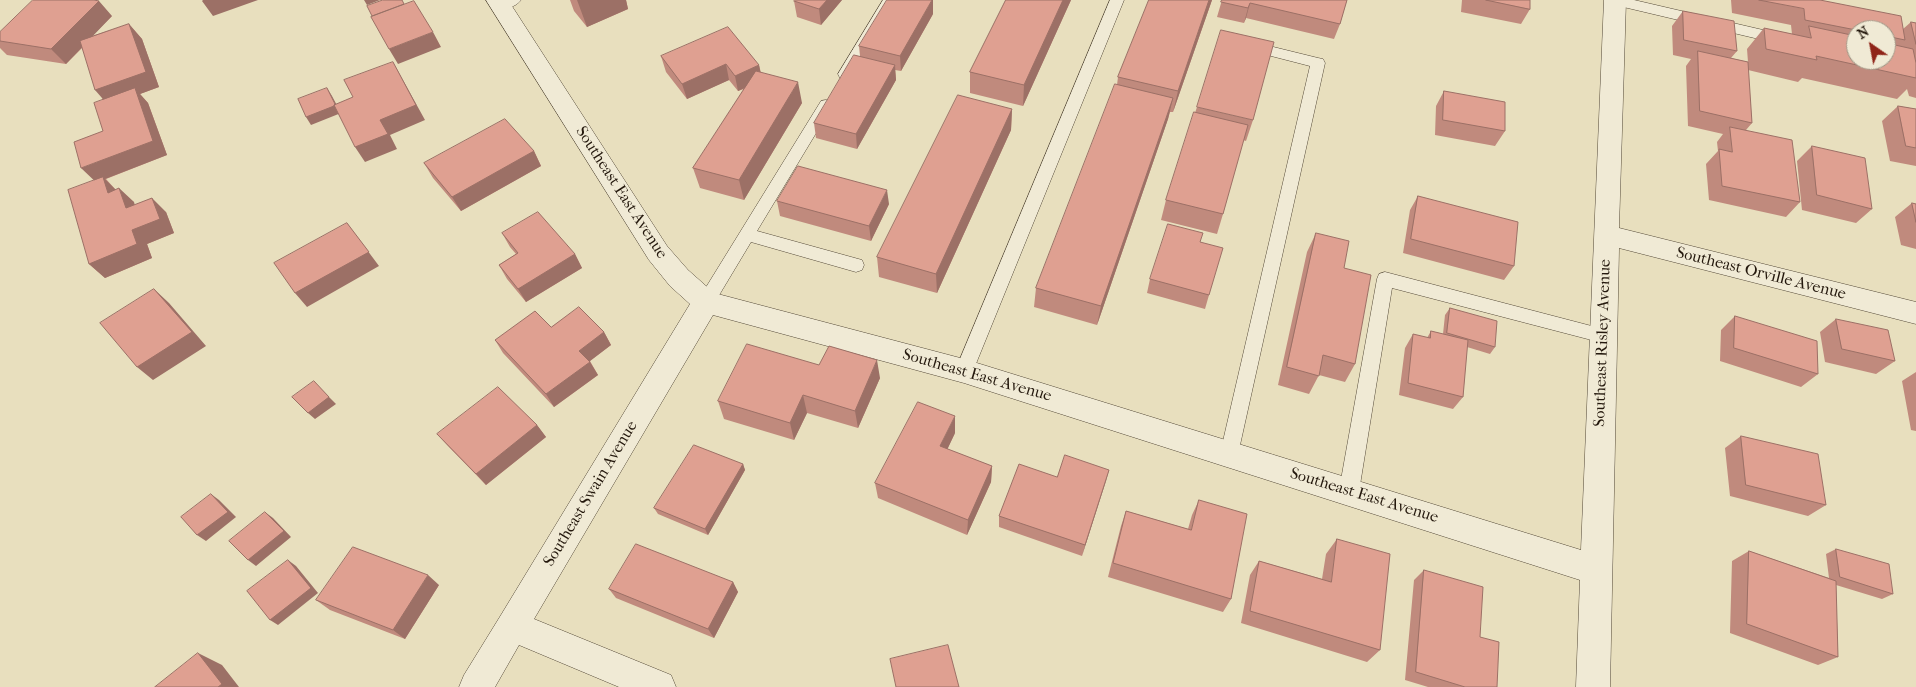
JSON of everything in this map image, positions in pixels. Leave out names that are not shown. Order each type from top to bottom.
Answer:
[{"type":"street","name":"Southeast Risley Avenue","points":[[1593,687],[1615,0]]},
{"type":"street","name":"Southeast East Avenue","points":[[504,2],[658,253],[679,278],[706,302],[964,371],[1597,570]]},
{"type":"street","name":"Southeast Orville Avenue","points":[[1606,235],[1916,312]]},
{"type":"street","name":"Southeast Swain Avenue","points":[[476,687],[706,302]]},
{"type":"street","points":[[512,626],[659,687]]},
{"type":"lane","points":[[706,302],[890,0]]},
{"type":"lane","points":[[964,371],[1117,0]]},
{"type":"lane","points":[[1615,0],[1763,35]]},
{"type":"lane","points":[[1229,454],[1318,63],[1238,44]]},
{"type":"lane","points":[[747,235],[856,265]]},
{"type":"lane","points":[[1349,492],[1385,279],[1603,336]]},
{"type":"building","points":[[33,0],[99,1],[51,49],[0,41],[0,32]]},
{"type":"building","points":[[383,0],[402,0],[404,4],[372,16],[367,6]]},
{"type":"building","points":[[795,0],[827,0],[819,9]]},
{"type":"building","points":[[887,0],[932,0],[900,56],[859,46]]},
{"type":"building","points":[[1006,0],[1063,0],[1024,85],[970,72]]},
{"type":"building","points":[[1149,0],[1209,0],[1178,91],[1118,77]]},
{"type":"building","points":[[1222,0],[1347,0],[1340,24],[1250,3],[1248,8],[1221,2]]},
{"type":"building","points":[[1486,0],[1530,0],[1530,9]]},
{"type":"building","points":[[1759,0],[1820,0],[1901,16],[1905,40],[1896,38],[1896,20],[1846,20],[1846,28],[1805,20],[1804,9]]},
{"type":"building","points":[[414,1],[433,32],[389,49],[371,17]]},
{"type":"building","points":[[1683,11],[1734,21],[1737,51],[1684,40]]},
{"type":"building","points":[[1911,22],[1916,23],[1916,44]]},
{"type":"building","points":[[129,24],[146,72],[95,90],[80,41]]},
{"type":"building","points":[[1809,26],[1846,34],[1846,63],[1816,56],[1817,60],[1766,49],[1764,28],[1811,38]]},
{"type":"building","points":[[728,27],[759,65],[735,76],[726,64],[682,84],[661,56]]},
{"type":"building","points":[[1221,30],[1274,42],[1253,120],[1197,107]]},
{"type":"building","points":[[1896,45],[1913,49],[1916,63],[1916,78],[1880,70],[1896,70]]},
{"type":"building","points":[[1698,51],[1748,62],[1752,123],[1700,111]]},
{"type":"building","points":[[854,55],[895,65],[856,134],[814,123]]},
{"type":"building","points":[[393,62],[416,105],[380,120],[388,134],[355,147],[334,105],[353,97],[344,80]]},
{"type":"building","points":[[756,71],[798,82],[739,180],[693,168]]},
{"type":"building","points":[[1115,84],[1173,98],[1101,306],[1036,288]]},
{"type":"building","points":[[135,88],[153,141],[81,168],[74,142],[103,131],[94,103]]},
{"type":"building","points":[[327,88],[335,104],[334,106],[306,117],[298,99]]},
{"type":"building","points":[[1444,91],[1505,102],[1505,131],[1443,120]]},
{"type":"building","points":[[958,95],[1012,109],[936,274],[877,257]]},
{"type":"building","points":[[1898,106],[1916,109],[1916,148],[1906,146]]},
{"type":"building","points":[[1194,112],[1248,125],[1223,214],[1166,200]]},
{"type":"building","points":[[505,119],[534,151],[452,197],[424,163]]},
{"type":"building","points":[[1730,127],[1792,140],[1800,202],[1722,186],[1719,149],[1732,152]]},
{"type":"building","points":[[1812,146],[1865,158],[1872,209],[1817,195]]},
{"type":"building","points":[[798,166],[887,190],[869,226],[777,201]]},
{"type":"building","points":[[103,177],[108,193],[119,188],[126,208],[152,198],[160,219],[132,230],[137,244],[89,264],[68,190]]},
{"type":"building","points":[[1418,196],[1518,222],[1514,266],[1411,239]]},
{"type":"building","points":[[1912,203],[1916,204],[1916,222]]},
{"type":"building","points":[[538,212],[575,254],[518,289],[499,265],[518,253],[502,233]]},
{"type":"building","points":[[347,223],[369,252],[295,293],[274,263]]},
{"type":"building","points":[[1168,224],[1203,233],[1200,242],[1223,248],[1209,295],[1150,279]]},
{"type":"building","points":[[1316,233],[1349,241],[1344,268],[1371,275],[1355,364],[1323,355],[1319,376],[1287,367]]},
{"type":"building","points":[[154,289],[192,332],[137,367],[100,323]]},
{"type":"building","points":[[579,307],[604,332],[579,351],[590,362],[546,394],[495,340],[535,311],[551,327]]},
{"type":"building","points":[[1450,308],[1497,321],[1495,347],[1447,333]]},
{"type":"building","points":[[1735,316],[1817,341],[1818,374],[1734,348]]},
{"type":"building","points":[[1836,319],[1888,330],[1895,361],[1842,349]]},
{"type":"building","points":[[1431,331],[1468,340],[1463,397],[1408,383],[1413,334],[1430,338]]},
{"type":"building","points":[[747,344],[819,365],[829,346],[877,360],[855,411],[803,395],[790,423],[718,401]]},
{"type":"building","points":[[314,381],[329,397],[308,413],[292,397]]},
{"type":"building","points":[[498,387],[537,425],[476,474],[437,434]]},
{"type":"building","points":[[918,402],[955,416],[940,446],[992,466],[968,520],[875,483]]},
{"type":"building","points":[[1741,436],[1818,454],[1826,505],[1746,485]]},
{"type":"building","points":[[694,445],[743,464],[705,529],[654,508]]},
{"type":"building","points":[[1065,455],[1109,470],[1085,545],[999,516],[1019,464],[1057,477]]},
{"type":"building","points":[[211,494],[228,512],[197,535],[181,517]]},
{"type":"building","points":[[1199,500],[1247,514],[1231,599],[1113,563],[1126,511],[1191,530]]},
{"type":"building","points":[[265,512],[284,531],[248,560],[229,541]]},
{"type":"building","points":[[1337,539],[1390,554],[1380,650],[1250,611],[1259,561],[1331,582]]},
{"type":"building","points":[[636,544],[733,582],[708,629],[609,589]]},
{"type":"building","points":[[353,547],[428,575],[393,630],[316,600]]},
{"type":"building","points":[[1836,549],[1889,564],[1893,594],[1840,577]]},
{"type":"building","points":[[1749,551],[1836,581],[1838,657],[1747,624]]},
{"type":"building","points":[[288,560],[311,588],[270,620],[247,591]]},
{"type":"building","points":[[1424,570],[1483,587],[1480,637],[1499,642],[1497,687],[1465,687],[1416,672]]},
{"type":"building","points":[[948,645],[959,687],[896,687],[890,659]]},
{"type":"building","points":[[198,653],[222,684],[218,687],[155,687]]}]
